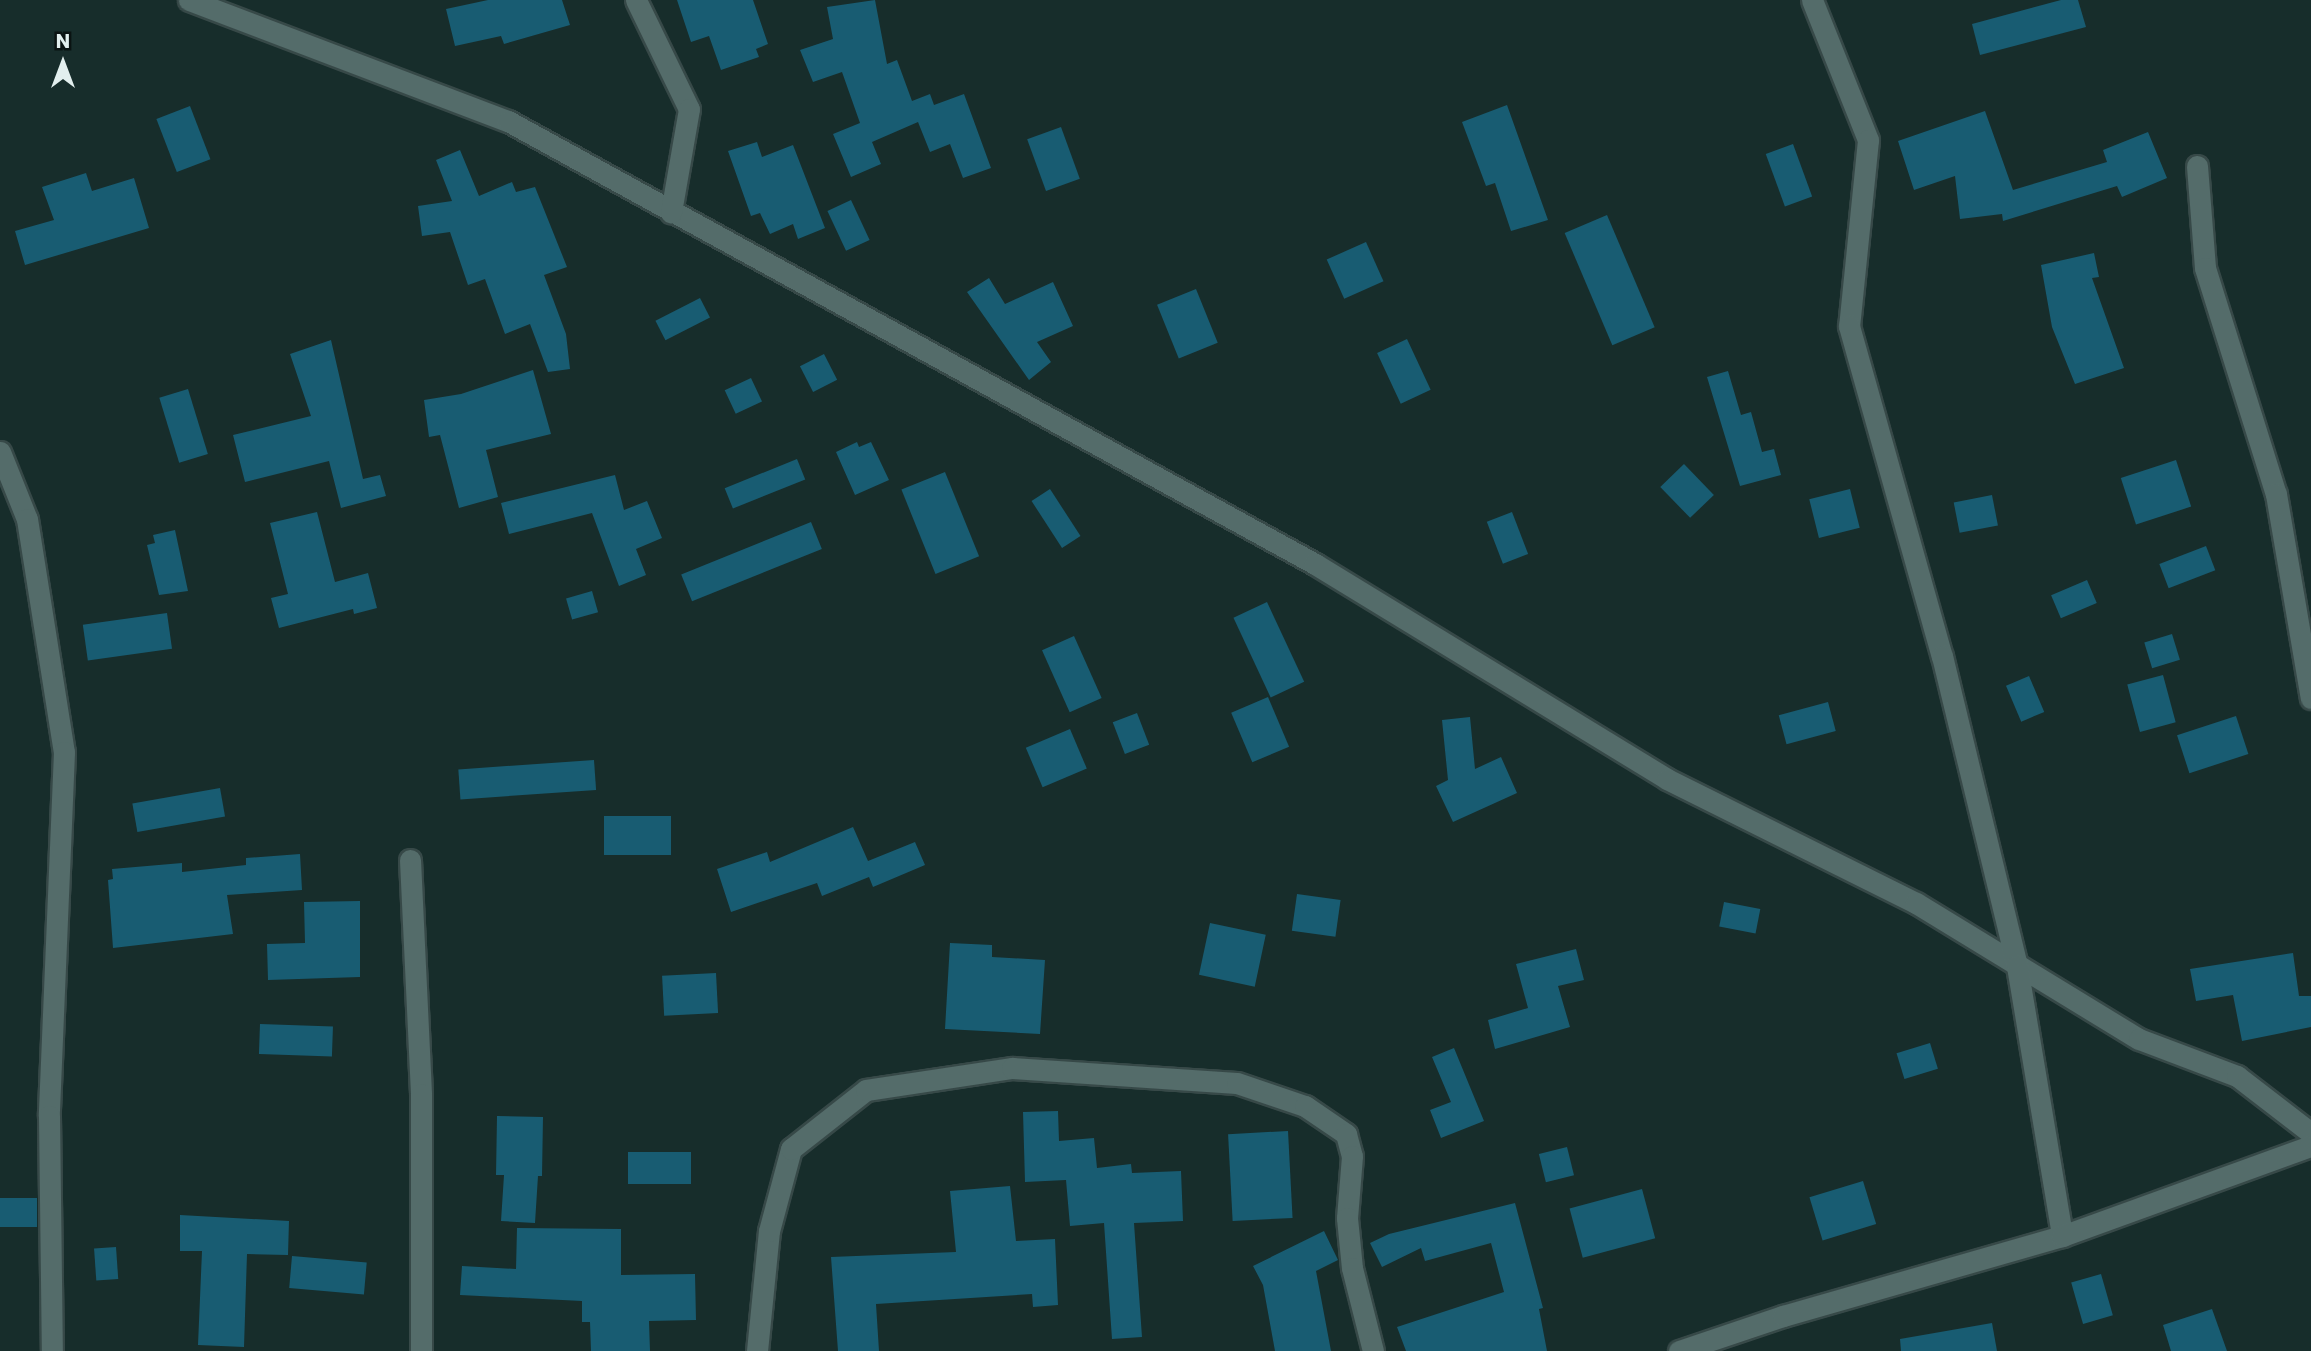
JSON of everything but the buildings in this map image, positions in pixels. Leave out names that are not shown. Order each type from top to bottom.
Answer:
[{"type":"street","points":[[189,0],[508,121],[1315,564],[1667,779],[1916,903],[2139,1039],[2237,1076],[2311,1133]]},
{"type":"street","points":[[636,0],[689,109],[671,212]]},
{"type":"street","points":[[1812,0],[1868,140],[1849,326],[1942,656],[2017,966],[2062,1236]]},
{"type":"street","points":[[2197,166],[2204,268],[2276,494],[2311,698]]},
{"type":"street","points":[[0,452],[27,519],[64,752],[49,1116],[52,1351]]},
{"type":"street","points":[[410,860],[421,1094],[421,1351]]},
{"type":"street","points":[[757,1351],[769,1231],[792,1149],[866,1090],[1012,1068],[1237,1083],[1305,1106],[1346,1134],[1352,1156],[1347,1218],[1352,1268],[1373,1351]]},
{"type":"street","points":[[1679,1351],[1783,1316],[2062,1236],[2311,1146]]}]
